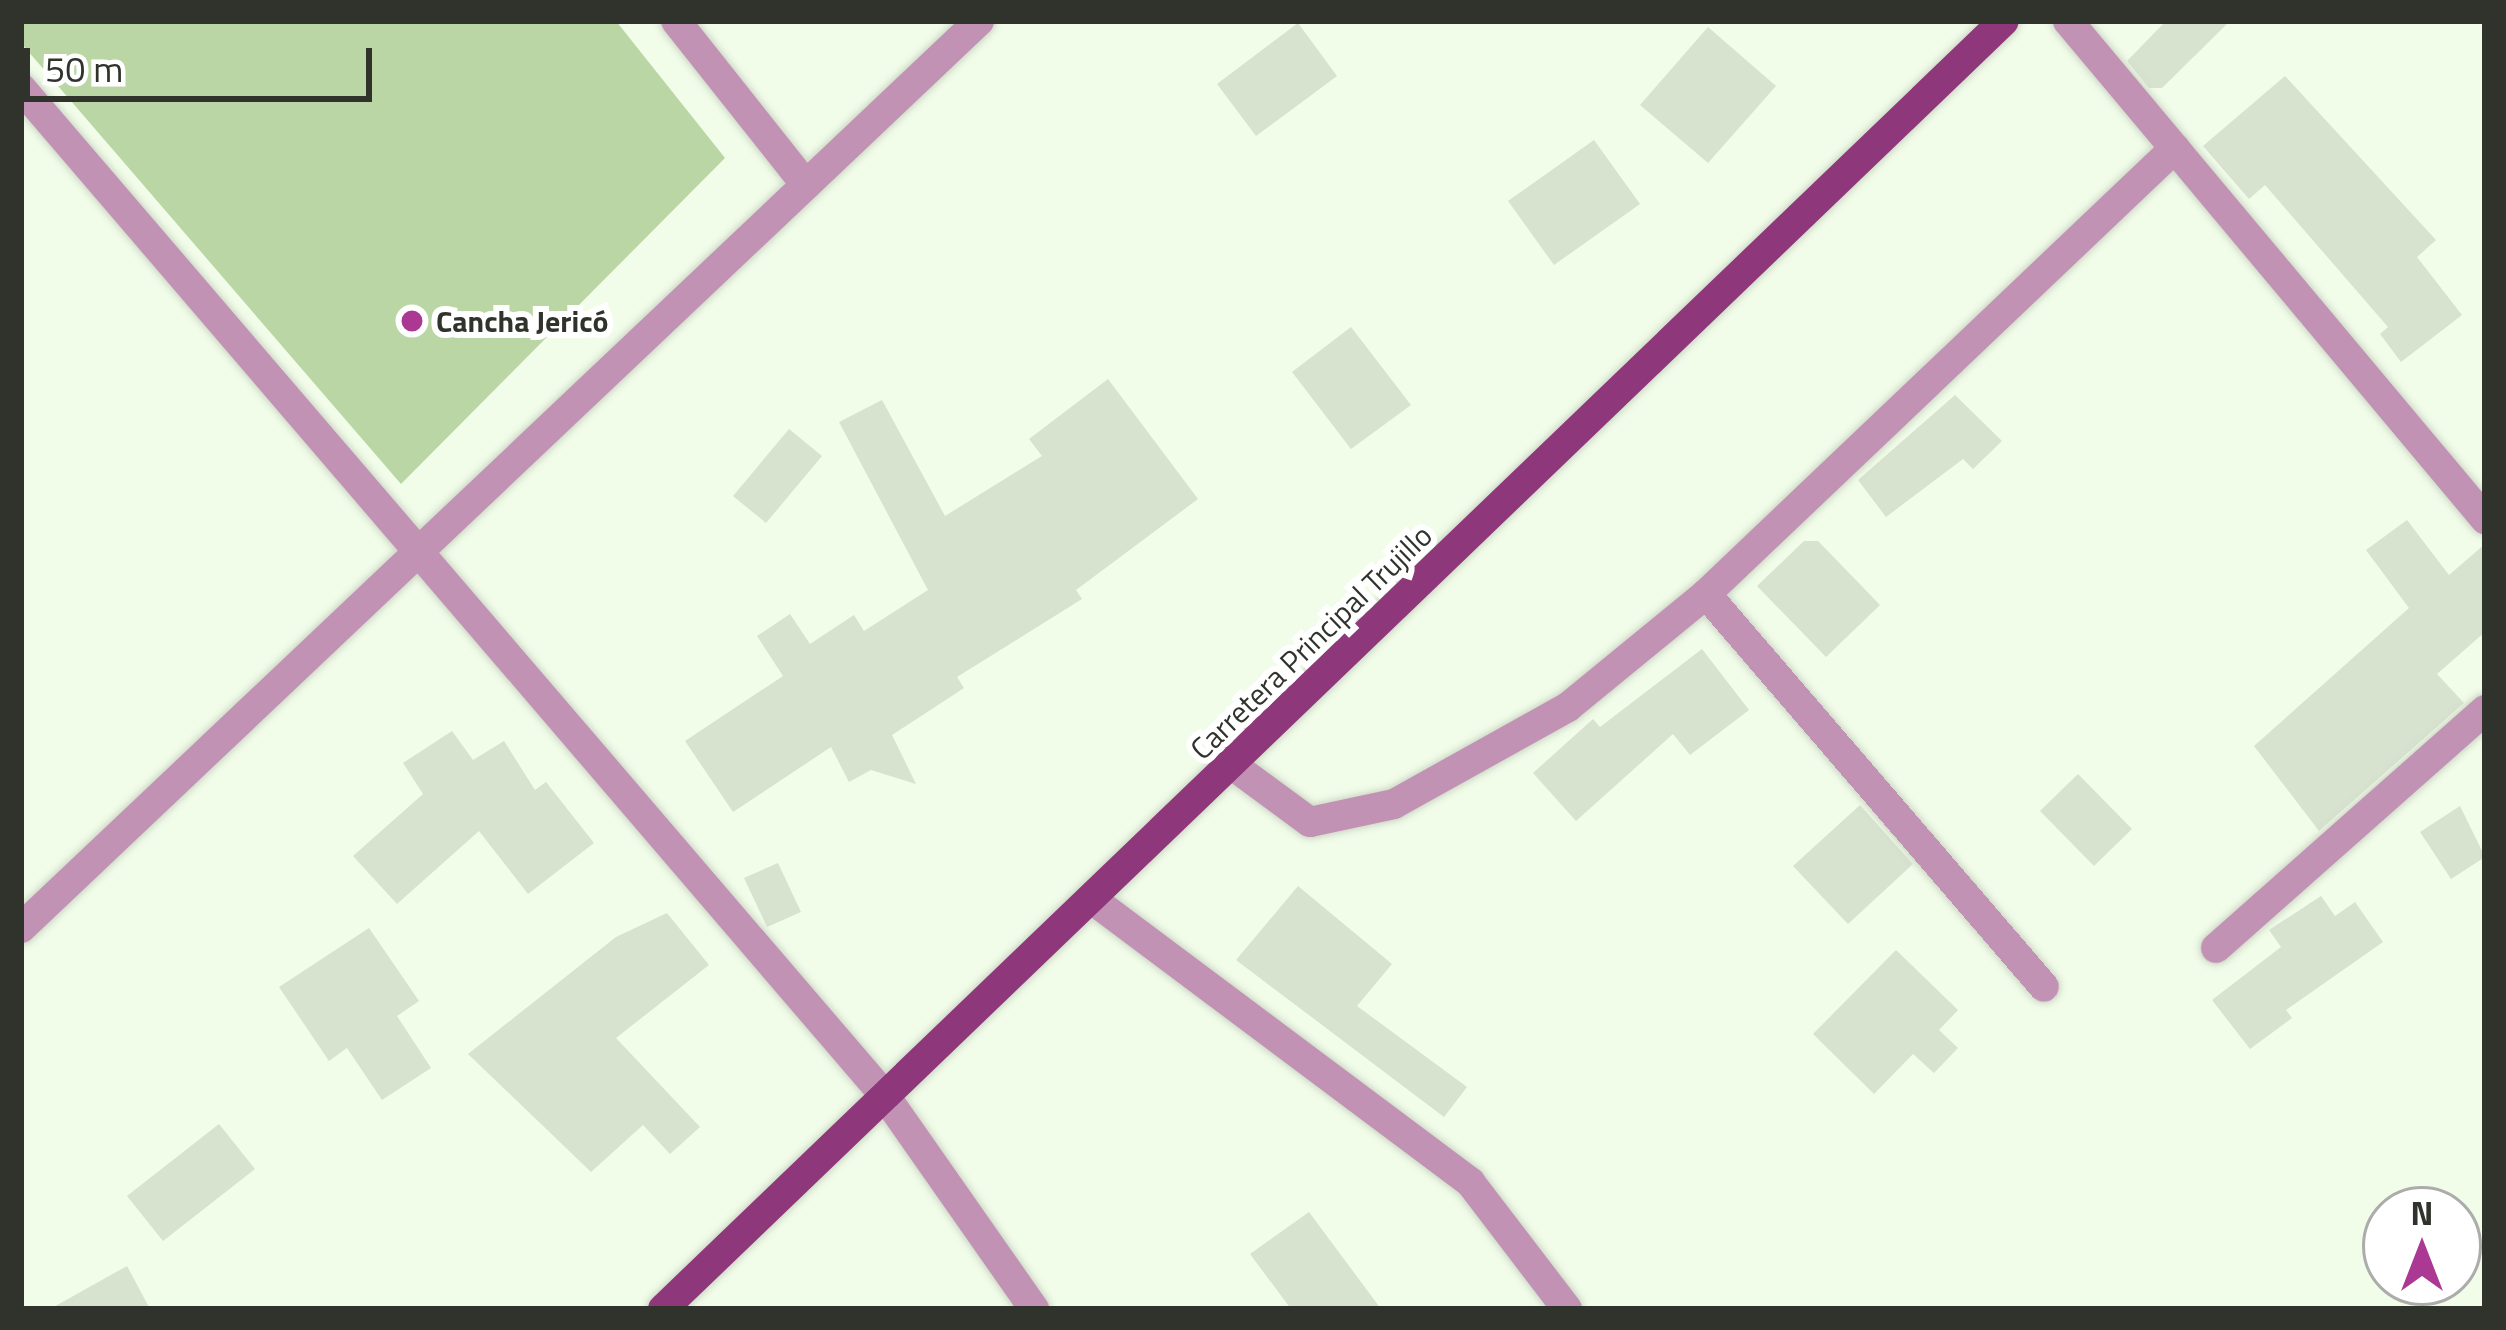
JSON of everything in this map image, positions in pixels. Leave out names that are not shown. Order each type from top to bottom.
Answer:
[{"type":"main road","name":"Carretera Principal Trujillo","points":[[663,1309],[1235,767],[2004,21]]},
{"type":"street","points":[[676,21],[806,185]]},
{"type":"street","points":[[21,928],[979,21]]},
{"type":"street","points":[[2068,21],[2485,519]]},
{"type":"street","points":[[21,88],[885,1096],[1034,1309]]},
{"type":"street","points":[[1235,767],[1310,823],[1394,804],[1568,707],[1706,594],[2175,148]]},
{"type":"street","points":[[1706,594],[2044,987]]},
{"type":"street","points":[[2216,948],[2485,710]]},
{"type":"street","points":[[1093,900],[1470,1182],[1567,1309]]},
{"type":"green space","name":"Cancha Jericó","points":[[21,21],[616,21],[725,158],[401,484],[21,43]]},
{"type":"building","points":[[2166,21],[2230,21],[2162,88],[2149,88],[2127,61]]},
{"type":"building","points":[[1298,23],[1337,76],[1256,136],[1217,84]]},
{"type":"building","points":[[1708,27],[1776,86],[1708,163],[1640,105]]},
{"type":"building","points":[[2285,76],[2436,240],[2417,257],[2462,315],[2401,362],[2380,334],[2388,327],[2265,185],[2249,199],[2203,146]]},
{"type":"building","points":[[1594,140],[1640,204],[1554,265],[1508,201]]},
{"type":"building","points":[[1351,327],[1411,405],[1351,449],[1292,372]]},
{"type":"building","points":[[1108,379],[1198,499],[1076,590],[1082,599],[957,677],[964,688],[892,735],[916,784],[871,770],[849,782],[831,747],[733,812],[685,741],[783,676],[757,636],[790,614],[810,644],[854,615],[864,631],[928,590],[839,422],[882,400],[945,516],[1042,456],[1029,439]]},
{"type":"building","points":[[1955,395],[2002,441],[1973,469],[1963,459],[1886,517],[1858,480]]},
{"type":"building","points":[[789,429],[822,456],[766,523],[733,496]]},
{"type":"building","points":[[2407,520],[2449,575],[2485,544],[2485,632],[2437,674],[2464,703],[2319,831],[2254,746],[2409,608],[2366,550]]},
{"type":"building","points":[[1804,541],[1818,541],[1880,605],[1826,657],[1757,586]]},
{"type":"building","points":[[1702,649],[1749,710],[1690,755],[1673,734],[1576,821],[1533,773],[1593,719],[1600,727]]},
{"type":"building","points":[[452,731],[473,760],[504,741],[535,790],[546,782],[594,843],[528,894],[479,831],[397,904],[353,856],[423,794],[403,763]]},
{"type":"building","points":[[2078,774],[2132,829],[2094,866],[2040,811]]},
{"type":"building","points":[[1860,805],[1913,864],[1848,924],[1793,866]]},
{"type":"building","points":[[2460,806],[2485,857],[2451,879],[2420,832]]},
{"type":"building","points":[[778,863],[801,912],[767,927],[744,878]]},
{"type":"building","points":[[1298,886],[1392,964],[1357,1006],[1467,1087],[1444,1117],[1236,960]]},
{"type":"building","points":[[2321,896],[2335,916],[2355,902],[2383,942],[2286,1010],[2292,1018],[2250,1049],[2212,1000],[2281,947],[2269,930]]},
{"type":"building","points":[[667,913],[709,965],[616,1038],[700,1127],[670,1154],[643,1125],[591,1172],[468,1054],[616,937]]},
{"type":"building","points":[[369,928],[419,1001],[397,1016],[431,1068],[382,1100],[347,1048],[329,1061],[279,987]]},
{"type":"building","points":[[1896,950],[1958,1010],[1939,1030],[1958,1048],[1934,1073],[1913,1054],[1874,1094],[1813,1034]]},
{"type":"building","points":[[219,1124],[255,1169],[163,1241],[127,1196]]},
{"type":"building","points":[[1309,1212],[1381,1309],[1291,1309],[1250,1254]]},
{"type":"building","points":[[127,1266],[150,1309],[50,1309]]},
{"type":"place","name":"Cancha Jericó","points":[[412,321]]}]
